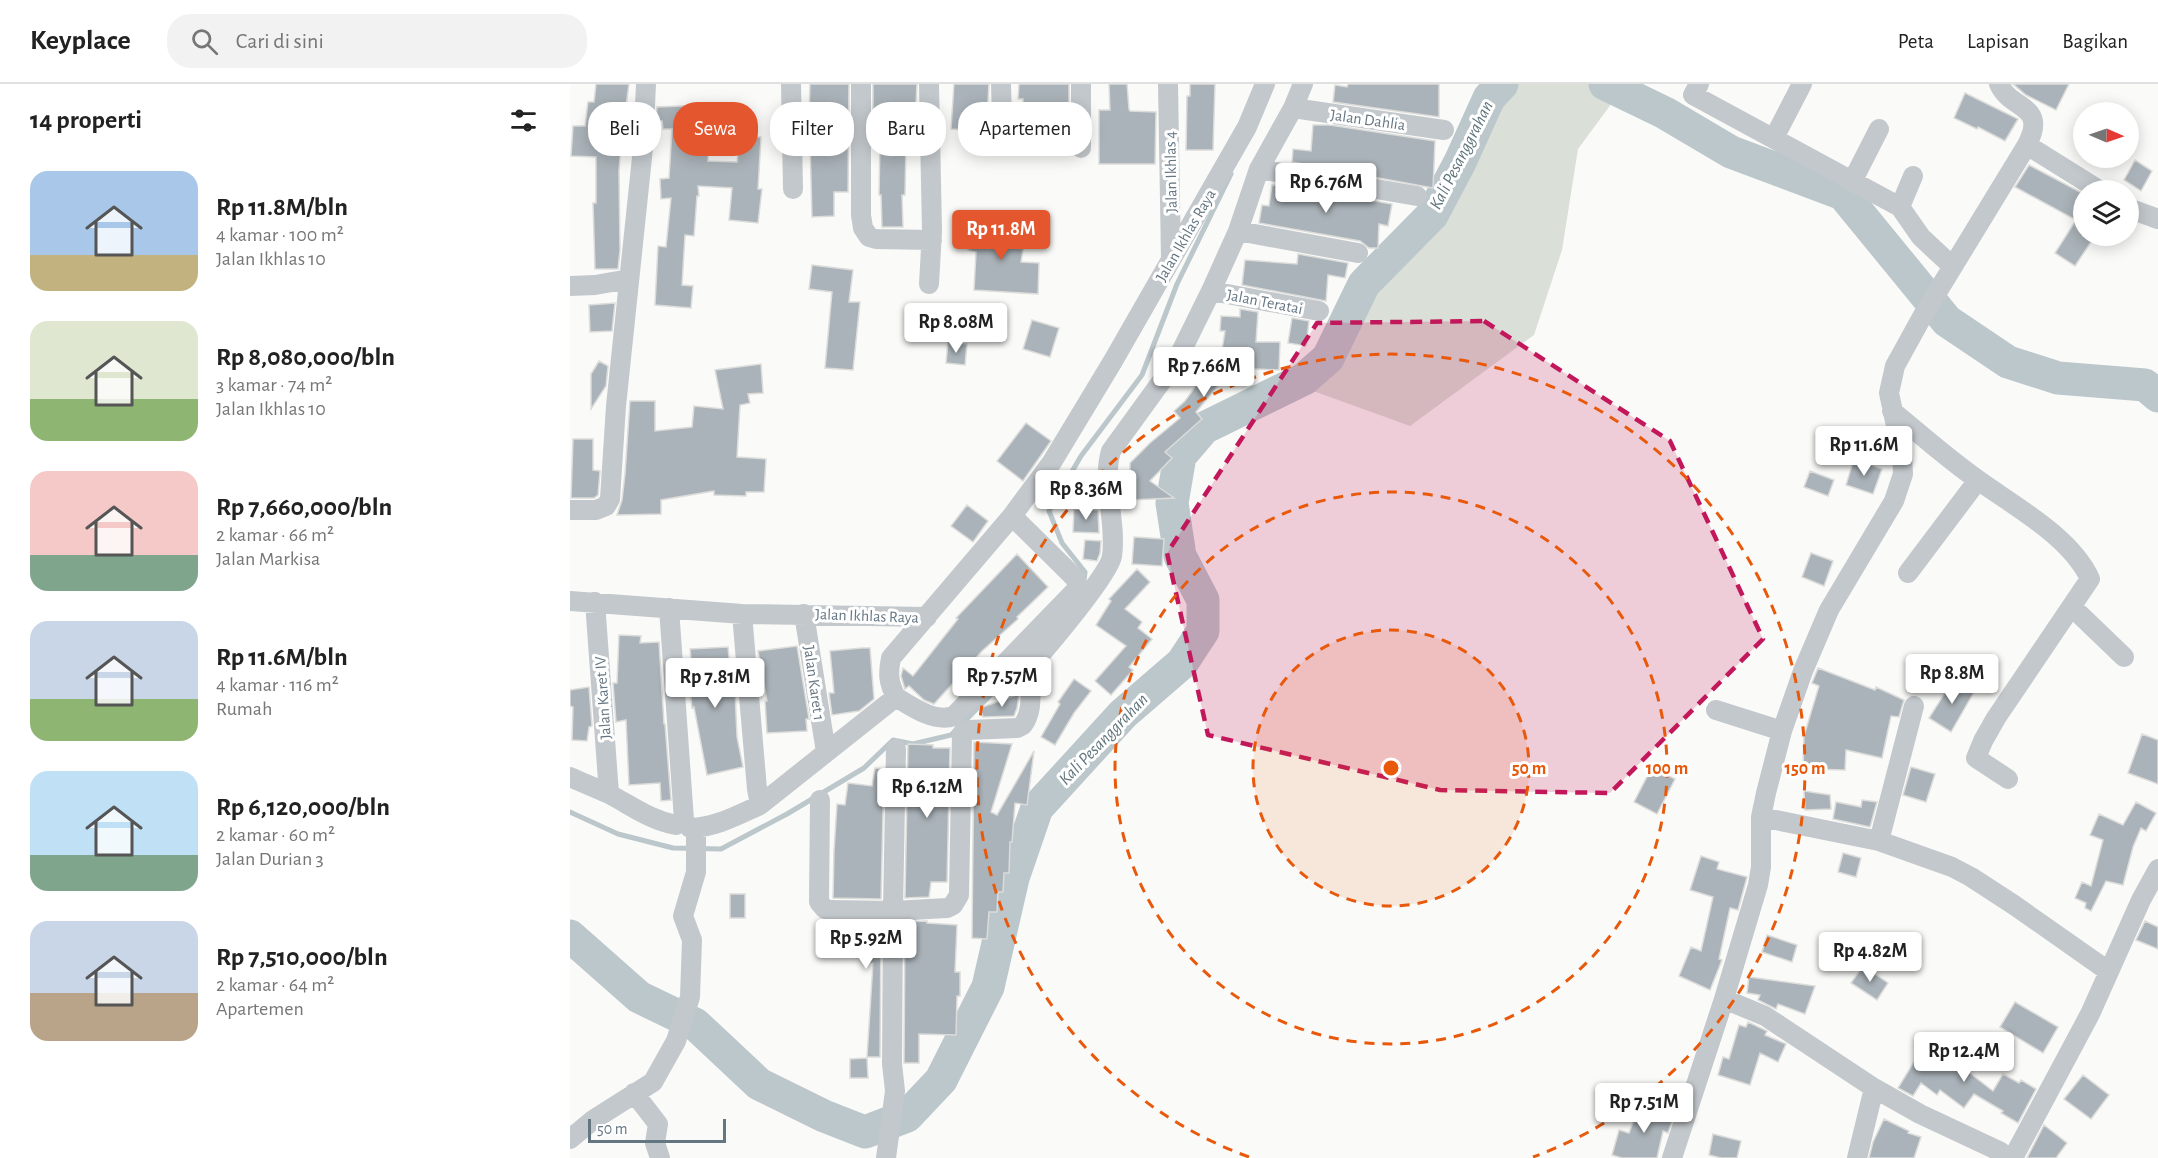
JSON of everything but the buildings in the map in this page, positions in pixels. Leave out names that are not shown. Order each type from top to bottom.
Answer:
[{"type":"street","points":[[570,510],[596,510],[606,506],[610,499],[616,406],[643,148],[646,84]]},
{"type":"street","points":[[791,84],[793,189]]},
{"type":"street","points":[[861,84],[862,228],[869,237],[876,239],[932,240]]},
{"type":"street","points":[[929,84],[932,240],[929,284]]},
{"type":"street","points":[[1001,84],[1002,102]]},
{"type":"street","points":[[1081,84],[1081,102]]},
{"type":"street","name":"Jalan Ikhlas 4","points":[[1168,84],[1171,260]]},
{"type":"street","name":"Jalan Ikhlas Raya","points":[[570,601],[742,614],[927,617],[1012,516],[1052,462],[1247,127],[1265,84]]},
{"type":"street","points":[[820,800],[819,902],[825,909],[893,911],[946,909],[953,905],[959,896],[962,734],[965,731],[976,729],[1017,728],[1027,721],[1031,709],[1029,676],[1033,663],[1111,562],[1113,526],[1106,467],[1111,451],[1177,360],[1238,231],[1259,169],[1293,108],[1303,84]]},
{"type":"street","points":[[1699,84],[1693,94],[1900,207],[1921,237],[1953,266]]},
{"type":"street","points":[[1774,138],[1802,84]]},
{"type":"street","points":[[1672,1158],[1724,999],[1758,885],[1761,867],[1761,817],[1782,731],[1821,626],[1894,501],[1903,474],[1902,454],[1889,393],[1895,366],[1933,298],[2033,132],[2032,117],[2024,106],[2006,95],[1997,86]]},
{"type":"street","name":"Jalan Dahlia","points":[[1293,108],[1444,130]]},
{"type":"street","points":[[1853,180],[1879,129]]},
{"type":"street","points":[[2027,145],[2083,180]]},
{"type":"street","points":[[1259,169],[1417,196]]},
{"type":"street","points":[[1900,207],[1913,176]]},
{"type":"street","points":[[2139,212],[2158,219]]},
{"type":"street","points":[[1238,231],[1358,253]]},
{"type":"street","points":[[570,286],[596,285],[629,279]]},
{"type":"street","name":"Jalan Teratai","points":[[1211,291],[1318,312]]},
{"type":"street","points":[[1892,411],[1978,480],[2010,500],[2056,537],[2085,567],[2090,579],[1996,718],[1976,758],[2008,779]]},
{"type":"street","points":[[1908,573],[1978,480]]},
{"type":"street","points":[[927,617],[891,658],[888,672],[890,685],[896,697],[938,718],[946,719],[954,716],[1077,589],[1076,579],[1012,516]]},
{"type":"street","name":"Jalan Karet IV","points":[[595,602],[609,794]]},
{"type":"street","points":[[2073,607],[2124,657]]},
{"type":"street","points":[[570,1139],[593,1120],[654,1082],[676,1041],[690,997],[692,940],[683,916],[696,872],[669,608]]},
{"type":"street","points":[[742,614],[760,805]]},
{"type":"street","name":"Jalan Karet 1","points":[[804,614],[826,752]]},
{"type":"street","points":[[570,777],[609,794],[661,822],[692,828],[735,817],[760,805],[896,697]]},
{"type":"street","points":[[1879,841],[1914,706]]},
{"type":"street","points":[[1716,710],[1782,731]]},
{"type":"street","points":[[887,1155],[895,1091],[892,1064],[896,749]]},
{"type":"street","points":[[1761,817],[1879,841],[1952,867],[1971,877],[2108,971]]},
{"type":"street","points":[[2013,1158],[2090,1014],[2141,900],[2158,869]]},
{"type":"street","points":[[1724,999],[1765,1016],[1874,1088],[1920,1114],[1999,1151],[2008,1158]]},
{"type":"street","points":[[1857,1158],[1874,1088]]},
{"type":"street","points":[[634,1093],[658,1124],[655,1143],[660,1158]]},
{"type":"highlighted area","points":[[1484,321],[1670,441],[1763,639],[1610,793],[1440,790],[1208,735],[1167,553],[1317,323]]},
{"type":"shaded area","points":[[1511,84],[1623,84],[1623,88],[1578,149],[1562,250],[1534,335],[1410,426],[1294,384],[1334,360],[1355,292],[1392,249],[1444,195],[1485,110]]},
{"type":"waterway","name":"Kali Pesanggrahan","points":[[570,936],[639,997],[695,1024],[759,1084],[824,1116],[865,1132],[907,1116],[941,1080],[988,987],[1013,878],[1037,808],[1123,714],[1182,663],[1203,631],[1203,600],[1180,556],[1172,503],[1180,456],[1204,428],[1304,379],[1328,358],[1364,284],[1432,215],[1460,162],[1489,98],[1502,84]]},
{"type":"waterway","name":"Kali Pesanggrahan","points":[[1605,84],[1665,113],[1731,152],[1843,194],[1947,321],[2008,362],[2058,378],[2145,385],[2158,396]]},
{"type":"waterway","points":[[1084,581],[1085,572],[1062,543],[1049,511],[1081,456],[1142,375],[1177,284],[1231,174]]},
{"type":"waterway","points":[[570,812],[618,834],[673,848],[721,849],[787,814],[864,768],[893,740],[913,744],[951,735],[1028,657]]}]
